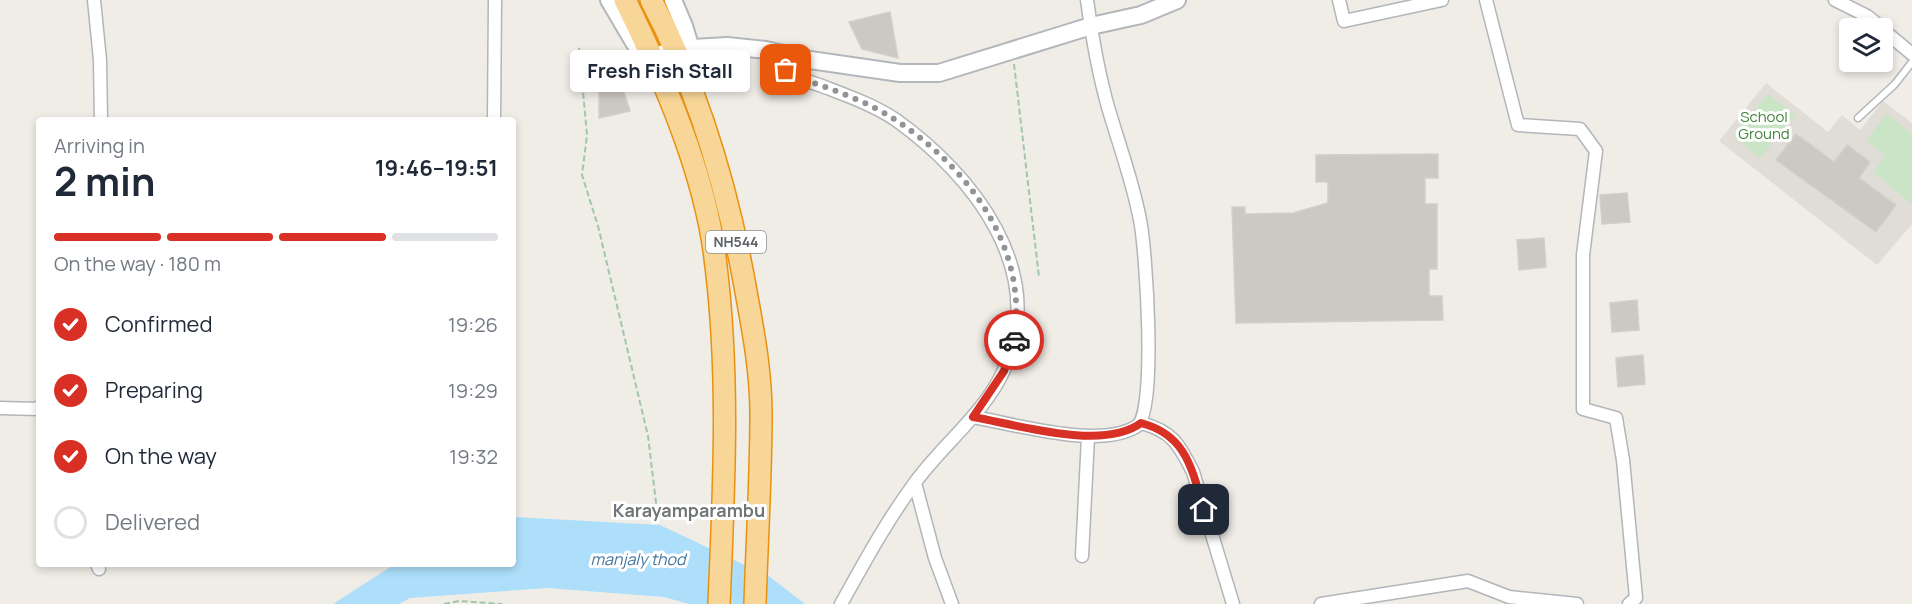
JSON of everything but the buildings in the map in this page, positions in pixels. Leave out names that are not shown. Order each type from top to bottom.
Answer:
[{"type":"highway","name":"NH544","points":[[625,0],[653,57],[700,188],[715,257],[726,411],[719,604]]},
{"type":"highway","name":"NH544","points":[[651,0],[683,49],[718,166],[740,255],[757,348],[761,412],[754,604]]},
{"type":"street","points":[[94,0],[100,60],[101,117]]},
{"type":"street","points":[[494,117],[495,0]]},
{"type":"street","points":[[609,0],[635,44],[653,57],[683,49],[727,46],[780,52],[810,60],[919,74],[939,73],[1091,26],[1141,15],[1177,0]]},
{"type":"street","points":[[673,0],[684,26],[683,49]]},
{"type":"street","points":[[1087,0],[1107,106],[1137,202],[1144,244],[1149,377],[1147,400],[1141,423]]},
{"type":"street","points":[[1339,0],[1344,21],[1442,0]]},
{"type":"street","points":[[1486,0],[1518,125],[1580,129],[1596,151],[1582,255],[1583,409],[1616,418],[1623,460],[1636,598],[1629,604]]},
{"type":"street","points":[[1835,0],[1870,18]]},
{"type":"street","points":[[1893,38],[1912,54]]},
{"type":"street","points":[[780,52],[786,70],[792,75],[856,99],[893,118],[910,130],[962,177],[990,216],[1009,259],[1015,287],[1016,318],[1013,346],[1004,371],[973,417],[915,483],[882,530],[841,604]]},
{"type":"street","points":[[0,408],[36,408]]},
{"type":"street","points":[[973,417],[1088,437],[1125,432],[1141,423],[1157,427],[1168,433],[1177,442],[1189,464],[1233,604]]},
{"type":"street","points":[[1082,556],[1088,437]]},
{"type":"street","points":[[915,483],[935,558],[952,604]]},
{"type":"street","points":[[1321,604],[1468,581],[1509,597],[1577,604]]},
{"type":"lane","points":[[1858,118],[1895,84],[1912,62]]},
{"type":"path","points":[[579,48],[587,135],[582,175],[598,226],[648,436],[657,512],[724,504]]},
{"type":"path","points":[[1013,50],[1039,277]]},
{"type":"path","points":[[444,604],[470,601],[502,604]]},
{"type":"shaded area","points":[[1766,83],[1828,132],[1842,115],[1860,130],[1883,101],[1912,123],[1912,224],[1877,265],[1719,141]]},
{"type":"green space","name":"School Ground","points":[[1768,94],[1795,115],[1760,158],[1733,136]]},
{"type":"green space","points":[[1887,114],[1912,134],[1912,204],[1873,172],[1886,156],[1866,141]]},
{"type":"water","name":"manjaly thod","points":[[516,517],[660,525],[770,577],[805,604],[689,604],[664,597],[547,588],[410,598],[399,604],[333,604],[390,567],[516,567]]},
{"type":"way so far","points":[[786,70],[792,75],[856,99],[893,118],[910,130],[962,177],[990,216],[1009,259],[1016,303],[1014,340]]},
{"type":"place","name":"Fresh Fish Stall","points":[[786,70]]},
{"type":"district","name":"Karayamparambu","points":[[689,511]]},
{"type":"route","points":[[1014,340],[1004,371],[973,417],[1088,437],[1110,436],[1125,432],[1141,423],[1157,427],[1177,442],[1185,456],[1193,472],[1204,510]]}]
